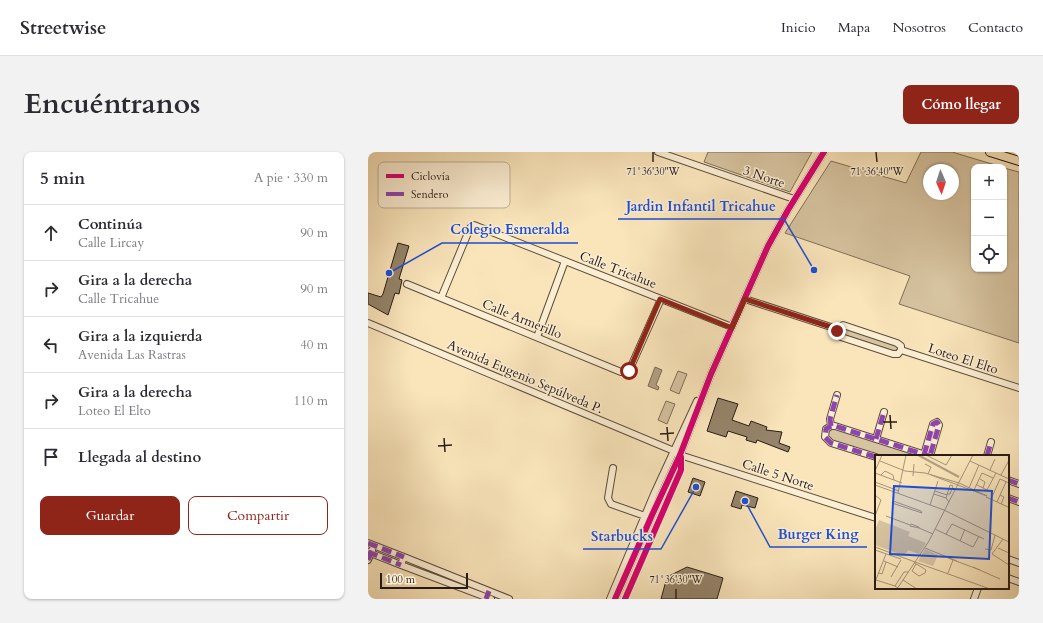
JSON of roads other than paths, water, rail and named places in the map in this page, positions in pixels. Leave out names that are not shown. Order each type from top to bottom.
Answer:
[{"type":"main road","points":[[990,152],[1019,161]]},
{"type":"street","name":"3 Norte","points":[[658,152],[794,199]]},
{"type":"street","points":[[610,599],[674,451],[711,374],[768,246],[794,199],[824,152]]},
{"type":"street","name":"Calle Tricahue","points":[[441,298],[470,228],[474,225],[732,328]]},
{"type":"street","points":[[537,337],[565,261]]},
{"type":"street","name":"Calle Armerillo","points":[[407,284],[621,372],[629,371],[660,299]]},
{"type":"street","name":"Loteo El Elto","points":[[745,299],[837,329]]},
{"type":"street","name":"Avenida Eugenio Sepúlveda P.","points":[[368,323],[674,451]]},
{"type":"street","name":"Loteo El Elto","points":[[837,329],[843,325],[897,343],[901,346],[901,350]]},
{"type":"street","name":"Loteo El Elto","points":[[837,329],[841,337],[893,354],[898,354],[901,350]]},
{"type":"street","name":"Loteo El Elto","points":[[901,350],[1019,388]]},
{"type":"street","points":[[615,599],[680,455],[711,374]]},
{"type":"street","points":[[838,395],[830,419],[830,426],[826,429],[825,434],[828,442],[875,457]]},
{"type":"street","points":[[876,439],[884,412]]},
{"type":"street","points":[[830,426],[876,439],[923,455]]},
{"type":"street","points":[[987,455],[991,442]]},
{"type":"street","name":"Calle 5 Norte","points":[[674,451],[680,455],[875,518]]},
{"type":"street","points":[[613,468],[608,498],[610,504],[645,516]]},
{"type":"street","points":[[1009,480],[1019,484]]},
{"type":"street","points":[[1009,498],[1019,502]]},
{"type":"street","points":[[368,560],[371,544],[404,557],[488,597],[509,599]]},
{"type":"street","points":[[369,552],[401,565],[457,582]]},
{"type":"street","points":[[401,565],[404,557]]},
{"type":"street","points":[[1009,560],[1019,563]]},
{"type":"street","points":[[1009,578],[1019,582]]},
{"type":"street","points":[[974,599],[978,589]]},
{"type":"place","name":"Jardin Infantil Tricahue","points":[[814,270]]},
{"type":"place","name":"Colegio Esmeralda","points":[[389,273]]},
{"type":"place","name":"Starbucks","points":[[696,487]]},
{"type":"place","name":"Burger King","points":[[745,501]]}]
